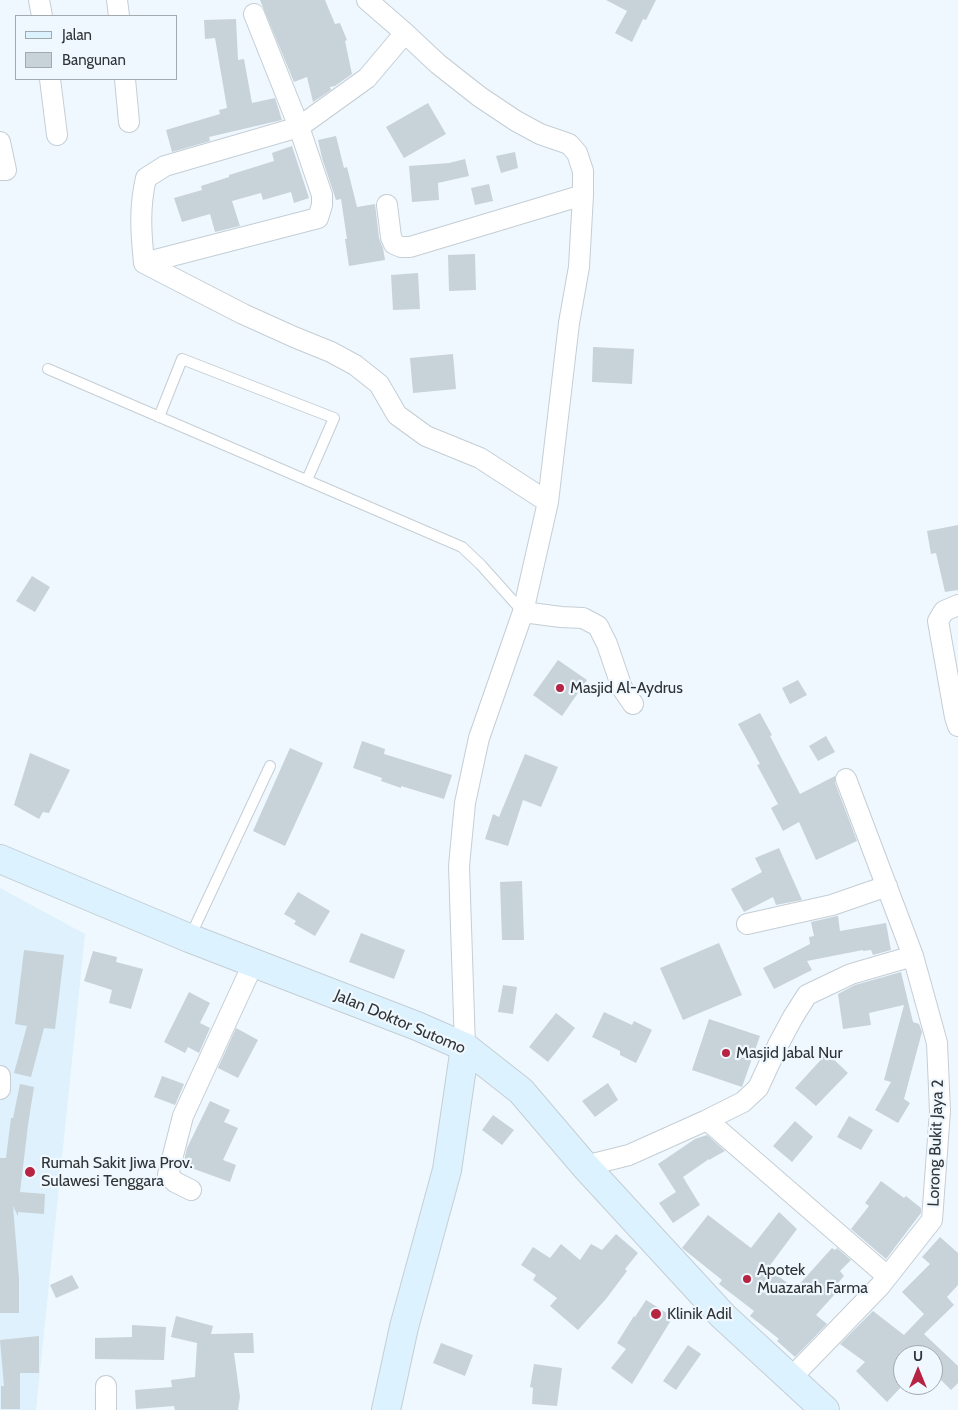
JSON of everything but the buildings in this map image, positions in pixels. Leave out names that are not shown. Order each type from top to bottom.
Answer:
[{"type":"street","points":[[39,0],[42,15]]},
{"type":"street","points":[[117,0],[119,15]]},
{"type":"street","points":[[367,0],[438,64],[480,97],[516,121],[540,134],[569,144],[577,153],[583,171],[579,267],[569,323],[548,502],[523,612],[479,738],[465,804],[459,866],[465,1047],[447,1170],[404,1327],[386,1410]]},
{"type":"street","points":[[144,263],[318,218],[322,205],[322,195],[299,126],[254,14]]},
{"type":"street","points":[[144,263],[141,231],[142,195],[146,178],[165,166],[299,126],[367,78],[405,33]]},
{"type":"street","points":[[50,80],[57,135]]},
{"type":"street","points":[[125,80],[129,122]]},
{"type":"street","points":[[0,142],[6,170],[0,170]]},
{"type":"street","points":[[386,205],[391,237],[394,244],[401,247],[410,247],[583,195]]},
{"type":"street","points":[[144,263],[243,314],[331,352],[355,365],[379,384],[397,415],[426,436],[480,458],[548,502]]},
{"type":"street","points":[[957,720],[938,621],[944,611],[958,605]]},
{"type":"street","points":[[523,612],[584,618],[598,626],[607,644],[622,688],[633,704]]},
{"type":"street","name":"Lorong Bukit Jaya 2","points":[[790,1379],[873,1293],[932,1220],[940,1111],[937,1043],[913,956],[846,778]]},
{"type":"street","name":"Jalan Doktor Sutomo","points":[[0,859],[253,964],[401,1019],[465,1047],[521,1092],[585,1166],[723,1316],[825,1410]]},
{"type":"street","points":[[747,924],[832,905],[887,886]]},
{"type":"street","points":[[585,1166],[629,1155],[743,1102],[758,1088],[778,1045],[807,995],[851,974],[913,956]]},
{"type":"street","points":[[191,1190],[175,1182],[168,1175],[183,1116],[253,964]]},
{"type":"street","points":[[0,1076],[0,1089]]},
{"type":"street","points":[[707,1120],[887,1276]]},
{"type":"street","points":[[106,1386],[106,1410]]},
{"type":"lane","points":[[159,417],[182,359],[334,418],[307,480]]},
{"type":"lane","points":[[48,369],[462,547],[523,612]]},
{"type":"lane","points":[[189,938],[270,766]]},
{"type":"shaded area","name":"Rumah Sakit Jiwa Prov. Sulawesi Tenggara","points":[[0,888],[85,934],[36,1410],[0,1410]]},
{"type":"place","name":"Masjid Al-Aydrus","points":[[560,688]]},
{"type":"place","name":"Masjid Jabal Nur","points":[[726,1053]]},
{"type":"place","name":"Rumah Sakit Jiwa Prov. Sulawesi Tenggara","points":[[30,1172]]},
{"type":"place","name":"Apotek Muazarah Farma","points":[[747,1279]]},
{"type":"place","name":"Klinik Adil","points":[[656,1314]]}]
